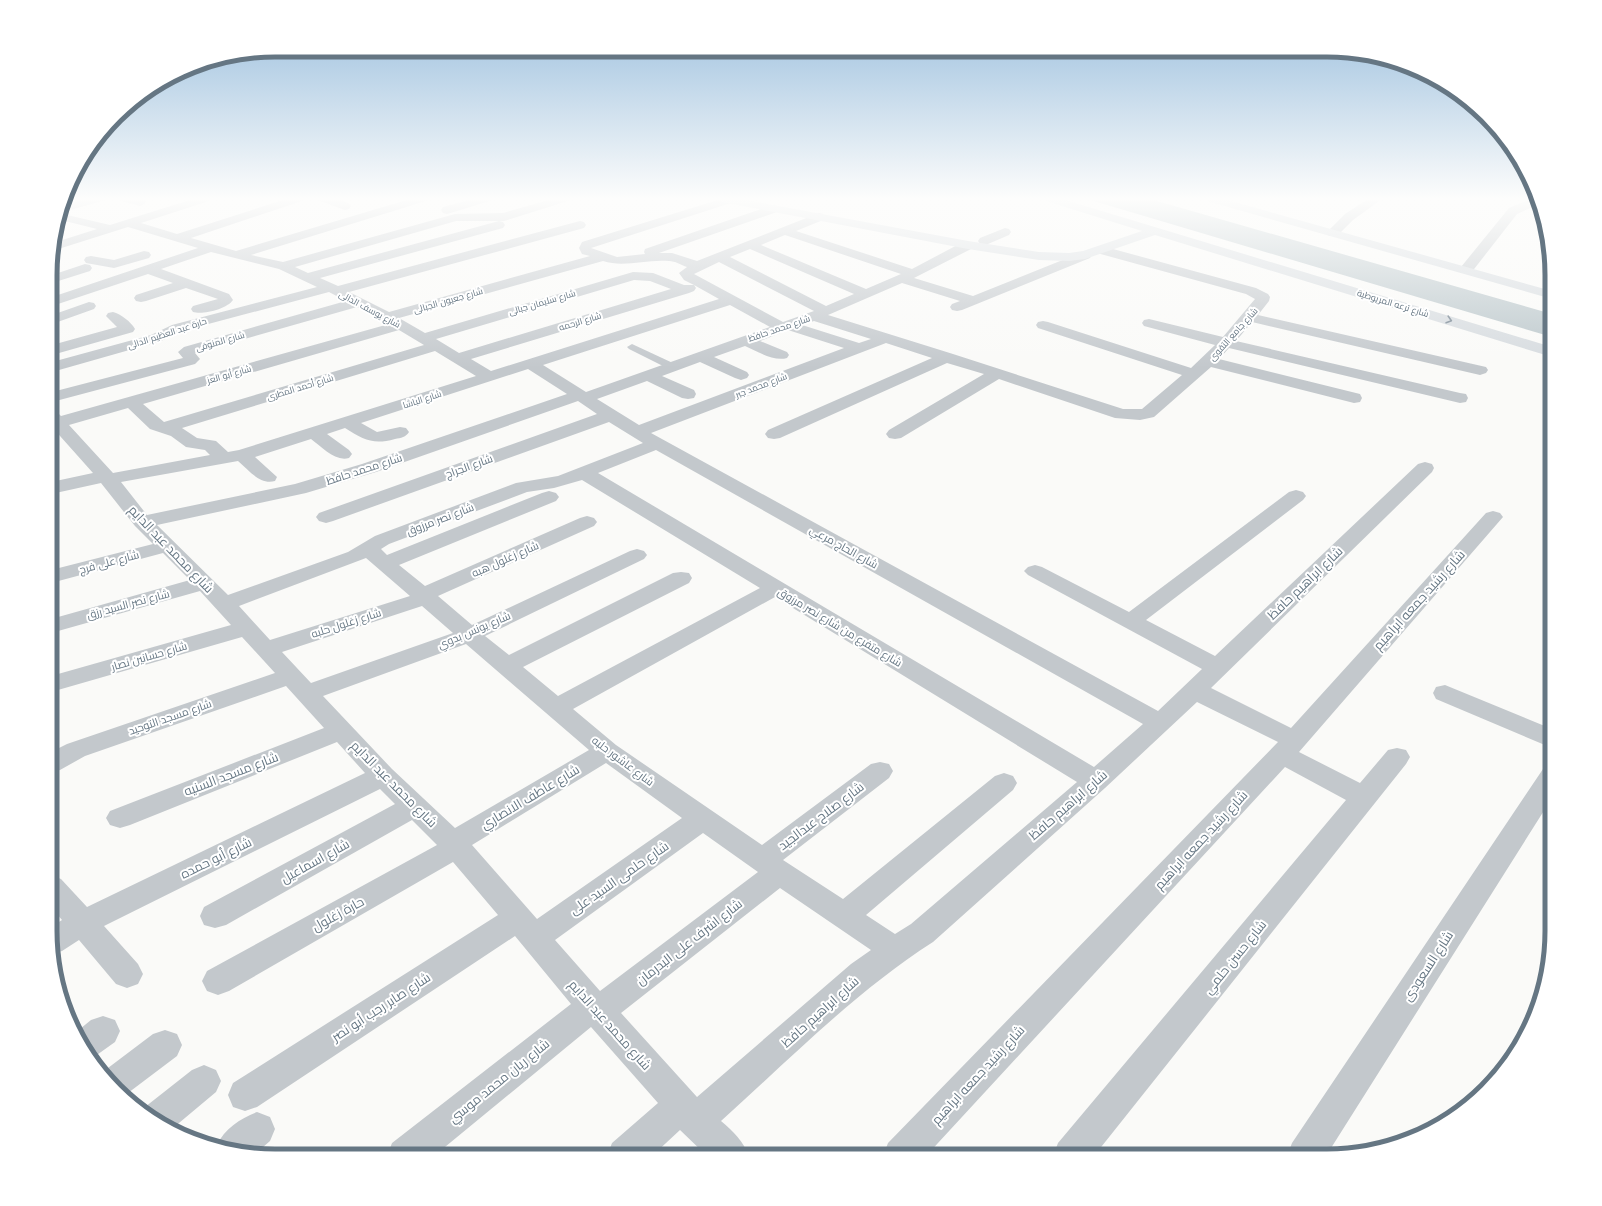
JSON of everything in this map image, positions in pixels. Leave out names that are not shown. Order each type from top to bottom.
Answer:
[{"type":"main road","points":[[1044,255],[1069,257],[1083,255]]},
{"type":"main road","points":[[1060,255],[1069,257]]},
{"type":"main road","name":"شارع ترعه المريوطية","points":[[1234,255],[1545,350]]},
{"type":"main road","points":[[1413,255],[1545,293]]},
{"type":"street","points":[[57,277],[88,264],[114,264],[143,255]]},
{"type":"street","points":[[57,300],[189,255]]},
{"type":"street","points":[[283,266],[321,255]]},
{"type":"street","points":[[307,277],[387,255]]},
{"type":"street","name":"حارة عبد العظيم الدالى","points":[[57,366],[156,338],[178,328],[333,289],[457,255]]},
{"type":"street","points":[[355,300],[512,255]]},
{"type":"street","points":[[598,255],[616,261],[649,257],[672,257],[697,266]]},
{"type":"street","points":[[626,260],[640,255]]},
{"type":"street","points":[[723,255],[697,266],[686,273],[689,277],[731,300],[785,326],[859,348]]},
{"type":"street","points":[[774,255],[866,294]]},
{"type":"street","points":[[851,255],[972,300]]},
{"type":"street","name":"شارع محمد حافظ","points":[[142,522],[306,486],[369,468],[647,375],[785,326],[908,276],[948,255]]},
{"type":"street","points":[[957,307],[1084,255]]},
{"type":"street","name":"شارع جامع التقوى","points":[[719,257],[820,313],[886,338],[1121,414],[1140,416],[1148,413],[1208,361],[1249,317],[1262,301],[1263,297],[1255,293],[1192,274],[1122,255]]},
{"type":"street","points":[[1466,270],[1478,255]]},
{"type":"street","name":"شارع يوسف الدالى","points":[[237,256],[283,266],[333,289],[402,325],[490,377]]},
{"type":"street","name":"شارع جعيون الجبالى","points":[[386,317],[602,257]]},
{"type":"street","points":[[148,269],[224,297],[226,300],[222,303],[178,314]]},
{"type":"street","name":"شارع سليمان جبالى","points":[[423,338],[633,276],[647,275],[684,290]]},
{"type":"street","points":[[141,298],[187,283]]},
{"type":"street","name":"شارع الرحمه","points":[[458,358],[702,284]]},
{"type":"street","points":[[57,294],[67,297]]},
{"type":"street","name":"شارع المنوفى","points":[[57,397],[188,360],[192,358],[186,352],[189,350],[355,300]]},
{"type":"street","name":"شارع الباشا","points":[[57,487],[242,455],[314,433],[345,418],[490,377],[731,300]]},
{"type":"street","points":[[57,318],[90,306]]},
{"type":"street","points":[[57,349],[128,329],[113,316]]},
{"type":"street","points":[[1249,317],[1480,370]]},
{"type":"street","points":[[1149,322],[1226,343],[1460,398]]},
{"type":"street","name":"شارع أبو العز","points":[[57,429],[131,402],[402,325]]},
{"type":"street","points":[[1043,325],[1194,374]]},
{"type":"street","name":"شارع محمد جبر","points":[[637,432],[886,338]]},
{"type":"street","points":[[745,340],[781,355]]},
{"type":"street","name":"شارع أحمد المطرى","points":[[163,428],[437,346]]},
{"type":"street","points":[[699,356],[741,375]]},
{"type":"street","points":[[774,434],[947,357]]},
{"type":"street","points":[[1208,361],[1354,398]]},
{"type":"street","name":"شارع الحاج مرعي","points":[[531,364],[637,432],[1160,723]]},
{"type":"street","points":[[896,434],[997,373]]},
{"type":"street","points":[[647,375],[688,394]]},
{"type":"street","points":[[131,402],[156,425],[163,428],[172,429],[192,443],[210,446],[224,458]]},
{"type":"street","name":"شارع الجراج","points":[[326,517],[611,415]]},
{"type":"street","points":[[345,418],[372,437],[379,438],[400,432]]},
{"type":"street","name":"شارع محمد عبد الدايم","points":[[57,429],[108,478],[142,522],[205,583],[383,776],[455,845],[595,1009],[689,1114],[725,1149]]},
{"type":"street","points":[[314,433],[343,454]]},
{"type":"street","name":"شارع نصر مرزوق","points":[[224,604],[355,556],[376,556],[382,540],[523,487],[555,483],[584,473],[658,443]]},
{"type":"street","points":[[242,455],[268,477]]},
{"type":"street","name":"شارع ابراهيم حافظ","points":[[636,1149],[689,1114],[862,974],[922,933],[1160,723],[1425,468]]},
{"type":"street","name":"شارع متفرع من شارع نصر مرزوق","points":[[584,473],[1096,781]]},
{"type":"street","points":[[376,556],[549,496]]},
{"type":"street","points":[[1131,621],[1296,496]]},
{"type":"street","name":"شارع رشيد جمعه ابراهيم","points":[[908,1149],[1288,747],[1493,517]]},
{"type":"street","name":"شارع زغلول هبه","points":[[424,597],[587,522]]},
{"type":"street","name":"شارع على فرج","points":[[57,576],[167,546]]},
{"type":"street","name":"شارع يونس بدوي","points":[[299,685],[469,634],[637,555]]},
{"type":"street","name":"شارع عاشور حلبه","points":[[376,556],[607,751],[771,866],[895,950]]},
{"type":"street","points":[[1035,571],[1217,667]]},
{"type":"street","points":[[506,666],[681,578]]},
{"type":"street","name":"شارع نصر السيد رزق","points":[[57,624],[205,583]]},
{"type":"street","points":[[556,708],[776,588]]},
{"type":"street","name":"شارع زغلول حلبه","points":[[266,649],[424,597]]},
{"type":"street","name":"شارع حسانين نصار","points":[[57,682],[246,628]]},
{"type":"street","name":"شارع مسجد التوحيد","points":[[57,760],[76,750],[299,685]]},
{"type":"street","points":[[1194,690],[1288,747],[1365,798]]},
{"type":"street","points":[[1445,694],[1545,736]]},
{"type":"street","name":"شارع مسجد السنيه","points":[[120,818],[341,731]]},
{"type":"street","name":"شارع عاطف الانصاري","points":[[455,845],[607,751]]},
{"type":"street","name":"شارع حسن حلمي","points":[[1077,1149],[1398,757]]},
{"type":"street","name":"شارع صلاح عبدالجيد","points":[[771,866],[880,771]]},
{"type":"street","name":"شارع أبو حمده","points":[[57,938],[82,923],[383,776]]},
{"type":"street","points":[[844,916],[1004,783]]},
{"type":"street","name":"شارع السعودى","points":[[1310,1149],[1545,787]]},
{"type":"street","name":"شارع اسماعيل","points":[[215,916],[415,806]]},
{"type":"street","name":"شارع حلمى السيد على","points":[[526,928],[703,818]]},
{"type":"street","name":"حارة زغلول","points":[[218,981],[455,845]]},
{"type":"street","name":"شارع اشرف على البدرمان","points":[[595,1009],[771,866]]},
{"type":"street","points":[[57,894],[127,974]]},
{"type":"street","name":"شارع صابر رجب أبو نصر","points":[[245,1095],[526,928]]},
{"type":"street","name":"شارع ريان محمد موسي","points":[[414,1149],[595,1009]]},
{"type":"street","points":[[117,1081],[165,1045]]},
{"type":"street","points":[[160,1116],[204,1081]]},
{"type":"lane","points":[[632,347],[671,366]]},
{"type":"shaded area","points":[[1277,255],[1347,255],[1545,312],[1545,335]]}]
